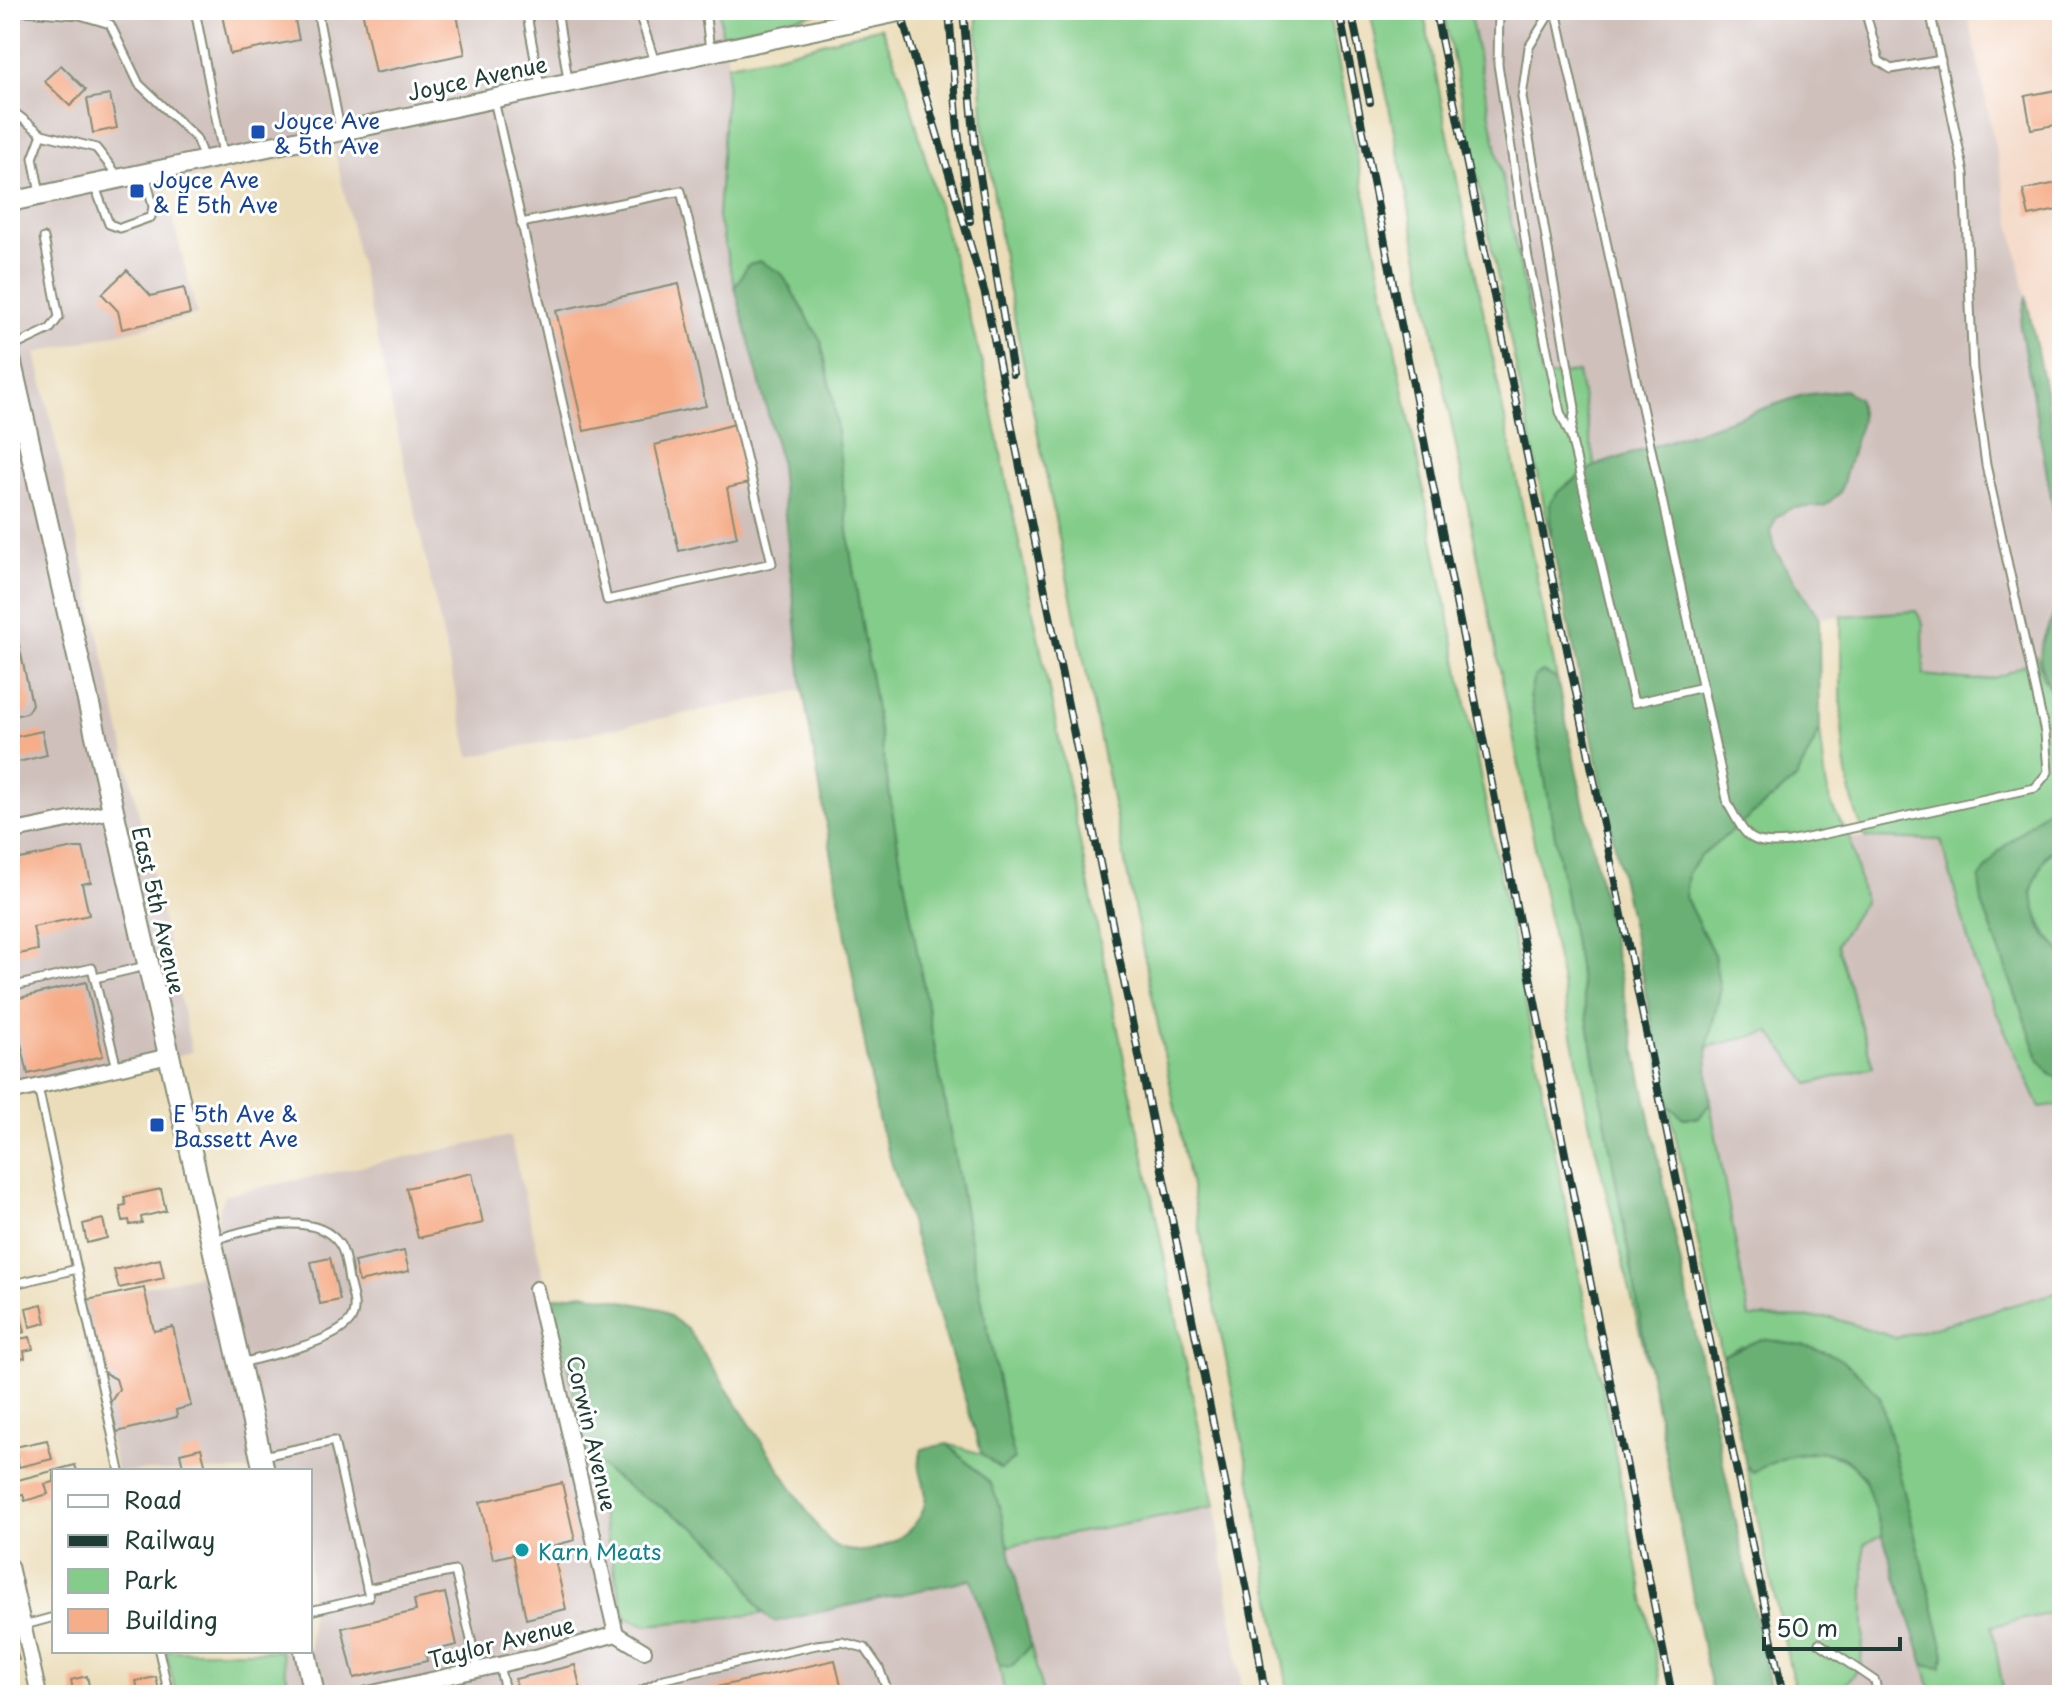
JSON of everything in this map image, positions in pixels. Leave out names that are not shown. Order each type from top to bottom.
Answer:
[{"type":"main road","name":"East 5th Avenue","points":[[10,359],[262,1464]]},
{"type":"main road","points":[[305,1653],[314,1695]]},
{"type":"street","name":"Joyce Avenue","points":[[10,202],[908,10]]},
{"type":"street","points":[[10,832],[112,811]]},
{"type":"street","points":[[10,1093],[169,1056]]},
{"type":"street","name":"Corwin Avenue","points":[[536,1289],[616,1634]]},
{"type":"street","points":[[10,1566],[17,1627],[39,1695]]},
{"type":"street","points":[[616,1634],[644,1651]]},
{"type":"street","name":"Taylor Avenue","points":[[364,1695],[499,1665],[616,1634]]},
{"type":"lane","points":[[10,10],[80,15],[110,24],[139,84],[196,138],[204,160]]},
{"type":"lane","points":[[195,10],[223,156]]},
{"type":"lane","points":[[317,10],[340,130]]},
{"type":"lane","points":[[526,10],[541,88]]},
{"type":"lane","points":[[557,10],[569,82]]},
{"type":"lane","points":[[592,16],[612,10]]},
{"type":"lane","points":[[638,10],[655,64]]},
{"type":"lane","points":[[705,10],[710,52]]},
{"type":"lane","points":[[1499,10],[1498,64],[1528,258],[1560,412],[1571,437],[1634,703],[1703,687]]},
{"type":"lane","points":[[1554,10],[1529,47],[1522,97],[1575,408],[1571,437]]},
{"type":"lane","points":[[1554,10],[1728,804],[1745,835],[1761,844],[1789,842],[2035,788],[2048,772],[2045,733],[1986,465],[1973,370],[1964,173],[1930,10]]},
{"type":"lane","points":[[1865,10],[1879,61],[1891,69],[1941,60]]},
{"type":"lane","points":[[494,98],[521,223],[607,600],[772,563],[681,191],[521,223]]},
{"type":"lane","points":[[10,109],[42,134],[96,148],[119,178]]},
{"type":"lane","points":[[40,195],[33,158],[42,134]]},
{"type":"lane","points":[[94,184],[109,224],[120,228],[151,217],[153,207],[145,173]]},
{"type":"lane","points":[[10,348],[50,329],[59,317],[44,238]]},
{"type":"lane","points":[[95,978],[148,965]]},
{"type":"lane","points":[[10,987],[92,968],[117,1068]]},
{"type":"lane","points":[[38,1087],[120,1469]]},
{"type":"lane","points":[[211,1241],[262,1225],[297,1226],[326,1230],[342,1247],[355,1308],[351,1320],[340,1330],[320,1339],[240,1364]]},
{"type":"lane","points":[[10,1285],[77,1269]]},
{"type":"lane","points":[[262,1464],[334,1441],[369,1597],[312,1611]]},
{"type":"lane","points":[[367,1589],[455,1571],[478,1670]]},
{"type":"lane","points":[[17,1627],[52,1618]]},
{"type":"lane","points":[[633,1695],[664,1679],[842,1642],[865,1648],[879,1668],[889,1695]]},
{"type":"lane","points":[[1819,1643],[1875,1681],[1878,1695]]},
{"type":"lane","points":[[159,1653],[169,1695]]},
{"type":"lane","points":[[499,1665],[506,1695]]},
{"type":"shaded area","points":[[10,10],[720,10],[728,64],[718,218],[779,457],[803,690],[470,757],[334,148],[164,184],[197,315],[36,353],[192,1052],[10,1094]]},
{"type":"shaded area","points":[[1469,10],[1967,10],[2026,296],[2020,327],[2060,546],[2062,595],[2037,656],[2010,675],[1988,682],[1923,675],[1923,623],[1916,611],[1819,618],[1775,550],[1771,532],[1776,517],[1792,507],[1824,506],[1846,390],[1803,395],[1595,466],[1578,372],[1542,377]]},
{"type":"shaded area","points":[[1967,10],[2062,10],[2062,434],[2054,436]]},
{"type":"shaded area","points":[[1850,838],[1941,839],[1975,965],[2040,1107],[2062,1105],[2062,1291],[1896,1338],[1833,1318],[1749,1317],[1710,1103],[1707,1047],[1770,1032],[1837,944],[1864,901]]},
{"type":"shaded area","points":[[510,1136],[626,1618],[647,1625],[762,1614],[774,1622],[972,1579],[1005,1695],[291,1695],[281,1653],[312,1653],[312,1469],[117,1469],[76,1302],[200,1275],[224,1195]]},
{"type":"shaded area","points":[[1215,1506],[1243,1695],[1043,1695],[1009,1546]]},
{"type":"shaded area","points":[[1883,1535],[1932,1695],[1835,1695],[1860,1668],[1864,1633],[1864,1544]]},
{"type":"shaded area","points":[[2062,1611],[2062,1695],[2004,1695],[1992,1626]]},
{"type":"green space","points":[[720,10],[831,10],[722,35]]},
{"type":"green space","points":[[1328,10],[1663,1695],[1491,1695],[1486,1688],[1449,1692],[1449,1695],[1289,1695],[1253,1492],[1007,282],[984,129],[976,12]]},
{"type":"green space","points":[[1370,10],[1423,10],[1557,679],[1543,672],[1534,677],[1530,694],[1650,1374],[1588,1116]]},
{"type":"green space","points":[[1443,10],[1469,10],[1542,377],[1578,372],[1595,466],[1558,494],[1552,510],[1551,539]]},
{"type":"green space","points":[[881,27],[906,88],[984,370],[1215,1506],[1009,1546],[991,1484],[947,1444],[982,1454],[1000,1469],[1014,1459],[973,1258],[899,852],[851,557],[833,398],[821,341],[782,274],[760,261],[748,265],[735,287],[718,218],[728,64],[777,55]]},
{"type":"green space","points":[[760,261],[782,274],[821,341],[833,398],[851,557],[899,852],[973,1258],[1014,1459],[1001,1469],[982,1454],[878,1119],[803,691],[779,457],[735,287],[748,265]]},
{"type":"green space","points":[[2026,296],[2054,435],[2062,434],[2062,576],[2060,546],[2020,326]]},
{"type":"green space","points":[[1845,390],[1858,398],[1861,421],[1840,493],[1824,506],[1792,508],[1776,517],[1771,532],[1775,550],[1819,618],[1820,730],[1796,779],[1701,856],[1688,873],[1685,897],[1714,955],[1720,991],[1707,1047],[1710,1103],[1699,1118],[1683,1118],[1669,1106],[1551,539],[1550,503],[1558,492],[1595,466],[1803,395]]},
{"type":"green space","points":[[2062,595],[2062,709],[2044,675],[2040,652]]},
{"type":"green space","points":[[1916,611],[1923,623],[1924,675],[1971,680],[1995,677],[2037,656],[2042,676],[2062,709],[2062,796],[1982,903],[2040,1061],[2051,1075],[2062,1078],[2062,1105],[2040,1108],[1975,965],[1941,840],[1866,838],[1856,813],[1849,786],[1842,730],[1841,616]]},
{"type":"green space","points":[[1543,672],[1557,679],[1772,1695],[1712,1695],[1650,1374],[1530,694],[1534,677]]},
{"type":"green space","points":[[1820,730],[1831,805],[1850,838],[1864,901],[1837,944],[1873,1067],[1809,1084],[1770,1032],[1707,1047],[1720,991],[1714,954],[1685,897],[1688,873],[1701,856],[1796,779]]},
{"type":"green space","points":[[2062,796],[2062,843],[2046,855],[2031,891],[2041,928],[2062,954],[2062,1078],[2051,1075],[2040,1061],[1982,903],[1979,879],[1998,852]]},
{"type":"green space","points":[[2062,843],[2062,954],[2036,911],[2033,883],[2047,856]]},
{"type":"green space","points":[[1710,1103],[1749,1317],[1833,1318],[1896,1338],[2062,1291],[2062,1611],[1992,1626],[2004,1695],[1932,1695],[1924,1664],[1941,1667],[1945,1654],[1880,1397],[1741,1346],[1722,1356],[1669,1106],[1683,1117],[1699,1118]]},
{"type":"green space","points":[[583,1293],[661,1309],[688,1330],[821,1532],[837,1547],[866,1551],[892,1542],[914,1525],[921,1515],[926,1496],[920,1472],[922,1449],[947,1444],[991,1484],[1000,1508],[1031,1646],[1010,1667],[999,1665],[971,1579],[774,1622],[761,1609],[733,1561],[717,1544],[620,1481],[586,1450],[552,1298]]},
{"type":"green space","points":[[1762,1339],[1828,1353],[1852,1368],[1880,1397],[1945,1654],[1941,1667],[1924,1664],[1864,1477],[1847,1460],[1829,1453],[1795,1455],[1753,1472],[1746,1465],[1722,1356]]},
{"type":"green space","points":[[586,1450],[619,1481],[716,1544],[741,1572],[762,1614],[647,1625],[626,1618]]},
{"type":"green space","points":[[1821,1452],[1837,1456],[1858,1471],[1870,1493],[1883,1535],[1864,1544],[1864,1633],[1860,1668],[1835,1695],[1796,1695],[1746,1465],[1753,1472],[1777,1458]]},
{"type":"green space","points":[[1031,1646],[1043,1695],[1005,1695],[999,1665],[1011,1667]]},
{"type":"green space","points":[[166,1653],[281,1653],[289,1686],[274,1695],[176,1695]]},
{"type":"building","points":[[221,10],[293,10],[299,40],[230,54]]},
{"type":"building","points":[[362,10],[456,10],[465,54],[375,73]]},
{"type":"building","points":[[61,65],[86,90],[70,106],[44,81]]},
{"type":"building","points":[[2062,89],[2062,124],[2031,129],[2025,96]]},
{"type":"building","points":[[110,95],[117,128],[93,133],[87,99]]},
{"type":"building","points":[[2062,182],[2062,209],[2029,216],[2023,190]]},
{"type":"building","points":[[127,270],[151,296],[184,288],[190,314],[122,329],[118,311],[102,294]]},
{"type":"building","points":[[679,284],[706,406],[584,431],[556,311]]},
{"type":"building","points":[[735,424],[749,483],[727,488],[737,537],[679,551],[655,445]]},
{"type":"building","points":[[10,604],[32,704],[27,713],[10,717]]},
{"type":"building","points":[[42,731],[47,755],[10,764],[10,738]]},
{"type":"building","points":[[83,848],[91,882],[82,884],[89,915],[33,927],[38,950],[10,956],[10,861]]},
{"type":"building","points":[[86,982],[103,1056],[28,1074],[11,1000]]},
{"type":"building","points":[[472,1173],[483,1223],[418,1238],[406,1188]]},
{"type":"building","points":[[161,1189],[166,1211],[141,1217],[142,1223],[130,1225],[129,1220],[123,1221],[120,1206],[126,1205],[124,1197]]},
{"type":"building","points":[[103,1219],[107,1238],[87,1243],[83,1224]]},
{"type":"building","points":[[404,1251],[409,1271],[359,1282],[354,1262]]},
{"type":"building","points":[[330,1258],[340,1300],[320,1304],[311,1262]]},
{"type":"building","points":[[160,1259],[164,1278],[119,1288],[114,1270]]},
{"type":"building","points":[[144,1288],[154,1331],[173,1327],[191,1406],[176,1410],[177,1417],[117,1432],[110,1403],[119,1389],[116,1379],[103,1372],[87,1300]]},
{"type":"building","points":[[42,1304],[46,1323],[30,1327],[26,1308]]},
{"type":"building","points":[[19,1309],[25,1332],[12,1335],[13,1340],[30,1337],[33,1349],[24,1351],[25,1358],[10,1361],[10,1311]]},
{"type":"building","points":[[47,1440],[52,1459],[19,1467],[15,1447]]},
{"type":"building","points":[[201,1448],[206,1469],[184,1469],[180,1453]]},
{"type":"building","points":[[52,1471],[52,1482],[45,1484],[48,1494],[25,1501],[23,1494],[18,1495],[14,1481]]},
{"type":"building","name":"Karn Meats","points":[[562,1483],[575,1540],[552,1546],[566,1609],[526,1619],[513,1554],[493,1559],[480,1502]]},
{"type":"building","points":[[445,1593],[457,1645],[426,1652],[427,1661],[354,1678],[342,1628],[416,1611],[414,1600]]},
{"type":"building","points":[[13,1637],[19,1660],[14,1661],[16,1669],[10,1671],[10,1638]]},
{"type":"building","points":[[835,1660],[843,1695],[686,1695],[686,1694]]},
{"type":"building","points":[[575,1665],[582,1695],[519,1695],[515,1679]]},
{"type":"building","points":[[87,1676],[91,1695],[74,1695],[71,1680]]},
{"type":"building","points":[[156,1677],[160,1695],[139,1695],[136,1681]]},
{"type":"railway","points":[[900,10],[985,294],[1256,1635],[1265,1695]]},
{"type":"railway","points":[[949,10],[958,132],[970,221]]},
{"type":"railway","points":[[963,10],[975,146],[1013,374]]},
{"type":"railway","points":[[1339,10],[1672,1695]]},
{"type":"railway","points":[[1351,10],[1370,102]]},
{"type":"railway","points":[[1435,10],[1783,1695]]},
{"type":"place","name":"Joyce Ave & 5th Ave","points":[[258,132]]},
{"type":"place","name":"Joyce Ave & E 5th Ave","points":[[137,191]]},
{"type":"place","name":"E 5th Ave & Bassett Ave","points":[[157,1125]]},
{"type":"place","name":"Karn Meats","points":[[522,1550]]}]
